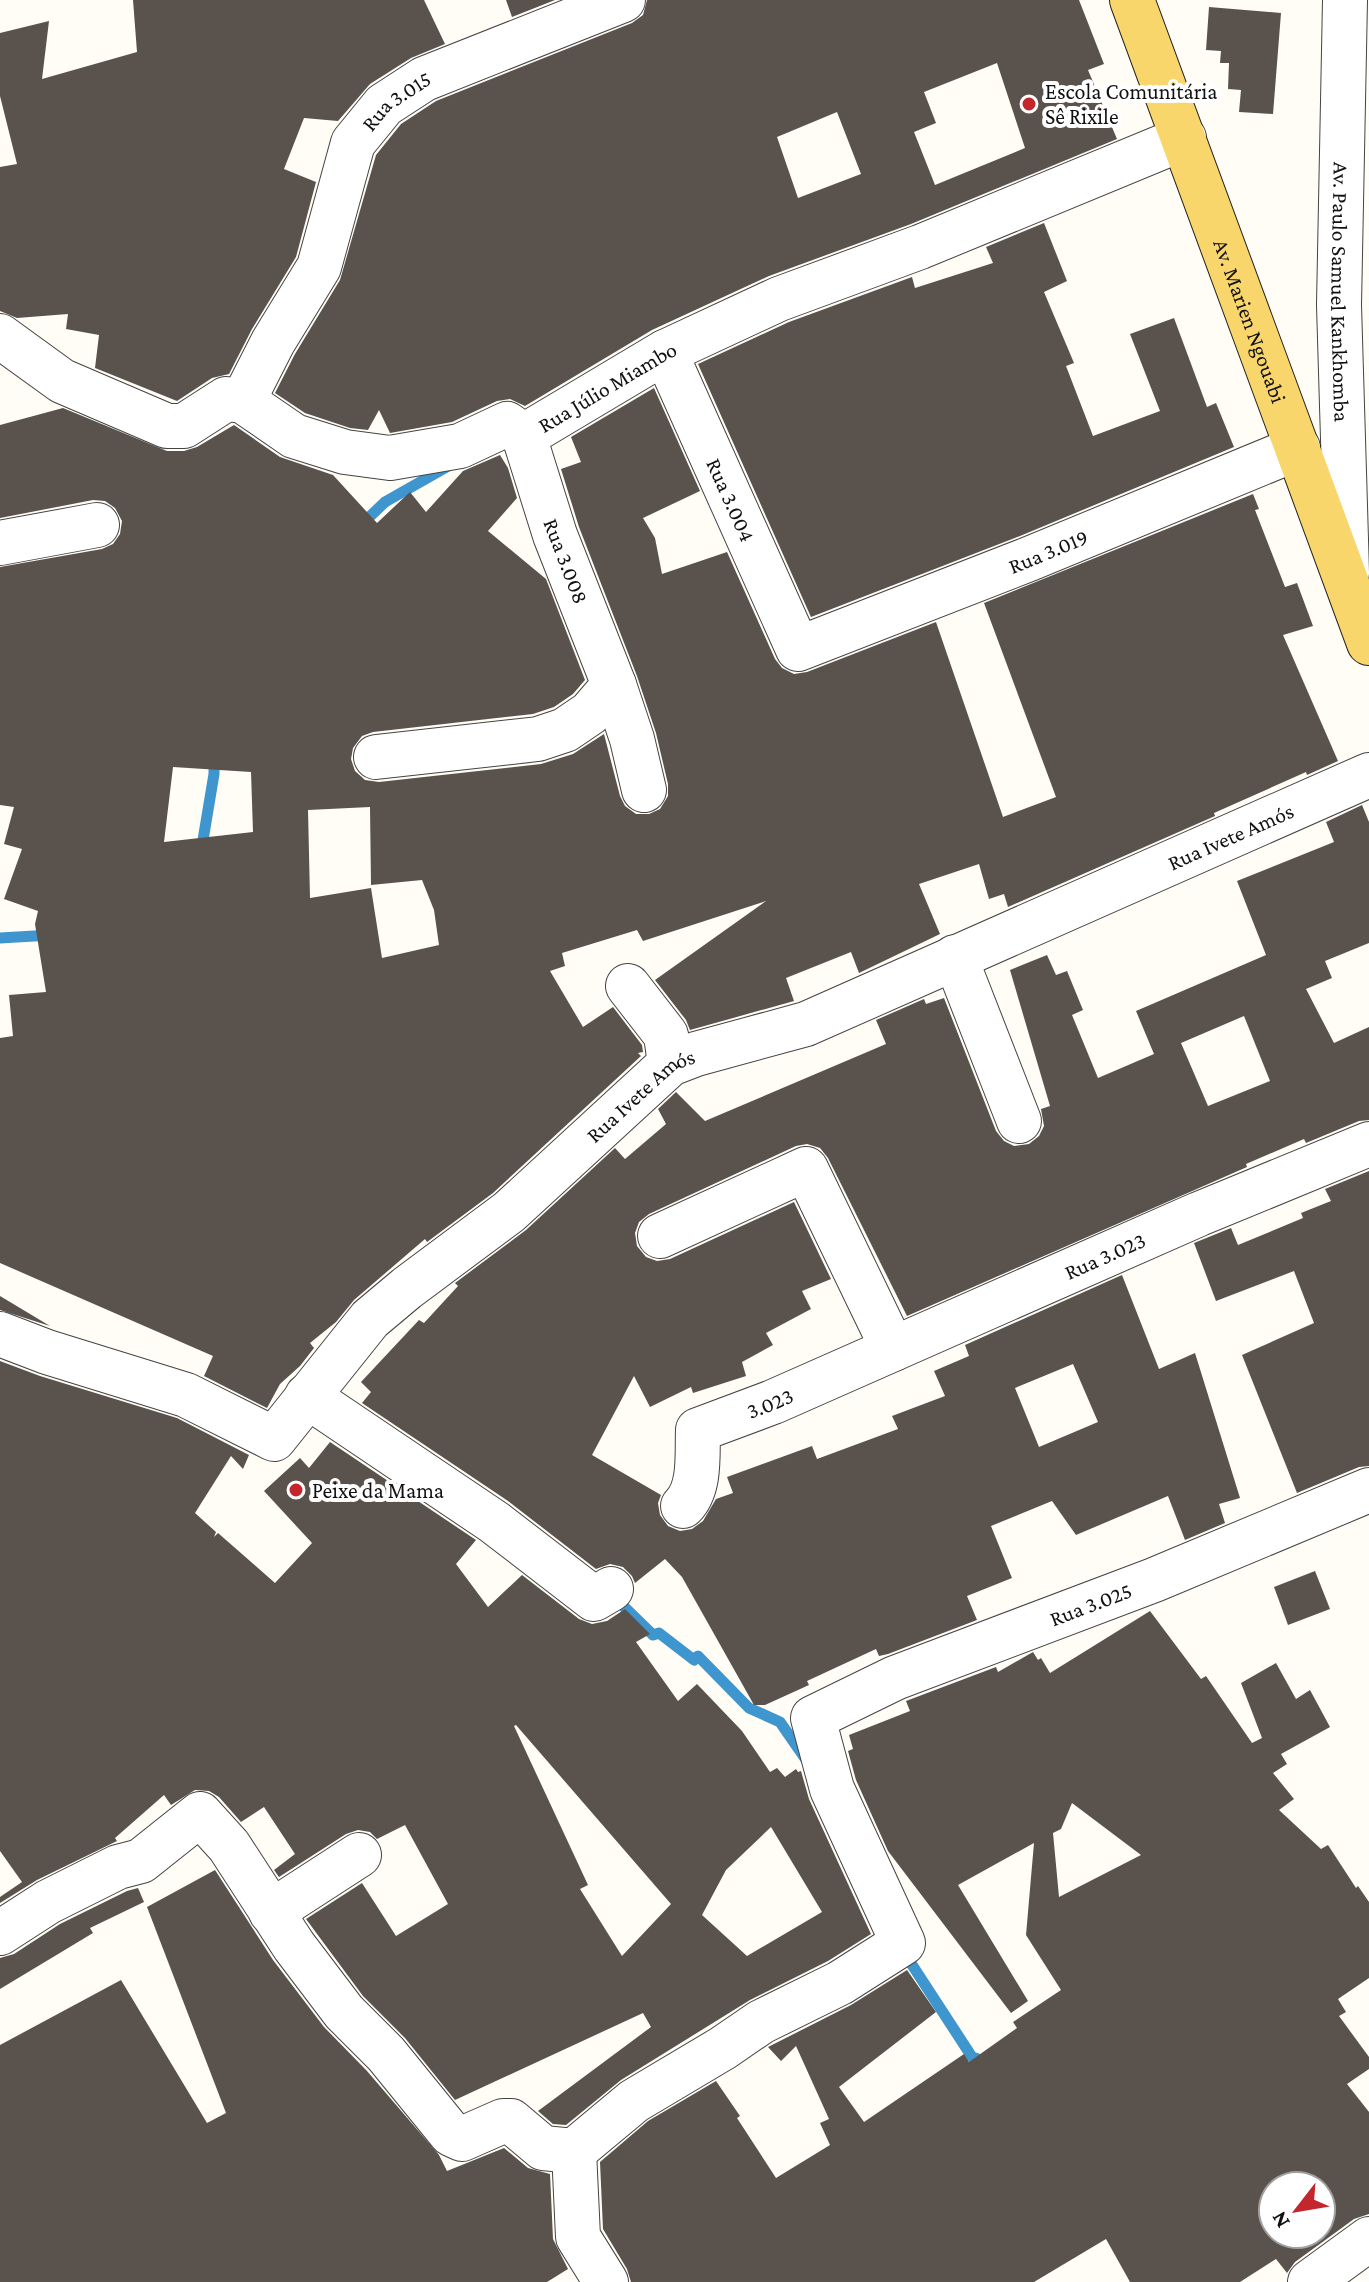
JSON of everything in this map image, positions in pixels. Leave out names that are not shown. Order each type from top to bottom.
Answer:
[{"type":"main road","name":"Av. Marien Ngouabi","points":[[1132,0],[1369,643]]},
{"type":"street","name":"Rua 3.015","points":[[243,401],[273,342],[319,267],[353,143],[384,105],[424,79],[623,0]]},
{"type":"street","name":"Av. Paulo Samuel Kankhomba","points":[[1345,0],[1354,306],[1347,583]]},
{"type":"street","name":"Rua Júlio Miambo","points":[[243,401],[294,436],[345,452],[390,458],[460,446],[507,424],[524,436],[665,352],[779,299],[920,247],[1184,138]]},
{"type":"street","points":[[0,336],[62,381],[167,426],[184,426],[226,399],[243,401]]},
{"type":"street","name":"Rua 3.004","points":[[665,352],[798,649]]},
{"type":"street","name":"Rua 3.008","points":[[524,436],[555,535],[614,685],[632,739],[644,790]]},
{"type":"street","name":"Rua 3.019","points":[[798,649],[1029,559],[1298,448]]},
{"type":"street","points":[[0,543],[97,525]]},
{"type":"street","points":[[376,757],[538,739],[565,730],[590,713],[614,685]]},
{"type":"street","name":"Rua Ivete Amós","points":[[0,1334],[47,1352],[186,1395],[274,1439],[370,1319],[509,1212],[670,1064],[806,1024],[1369,775]]},
{"type":"street","points":[[955,957],[1019,1121]]},
{"type":"street","points":[[628,986],[666,1035],[670,1064]]},
{"type":"street","name":"Rua 3.023","points":[[841,1372],[1199,1214],[1369,1144]]},
{"type":"street","points":[[660,1236],[806,1169],[893,1349]]},
{"type":"street","name":"3.023","points":[[683,1506],[691,1497],[694,1483],[698,1430],[841,1372]]},
{"type":"street","points":[[307,1396],[494,1522],[594,1599],[611,1589]]},
{"type":"street","name":"Rua 3.025","points":[[574,2151],[634,2101],[761,2022],[840,1983],[903,1943],[832,1789],[813,1718],[895,1678],[1154,1580],[1369,1490]]},
{"type":"street","points":[[0,1933],[48,1902],[118,1867],[141,1861],[200,1814],[229,1846],[271,1912],[344,2012],[386,2054],[451,2134],[462,2139],[503,2121],[511,2121],[543,2148],[574,2151],[578,2237],[606,2282]]},
{"type":"street","points":[[271,1912],[359,1855]]},
{"type":"street","points":[[1310,2282],[1369,2239]]},
{"type":"building","points":[[133,0],[424,0],[445,44],[411,58],[370,84],[338,121],[304,118],[284,169],[316,182],[296,257],[252,329],[229,374],[212,378],[177,401],[95,368],[99,335],[66,329],[68,314],[17,318],[0,311],[0,167],[17,164],[0,96],[0,33],[49,21],[42,79],[137,52]]},
{"type":"building","points":[[506,0],[555,0],[512,17]]},
{"type":"building","points":[[647,0],[1079,0],[1104,64],[1088,70],[1117,139],[911,224],[769,276],[652,330],[525,406],[510,399],[497,401],[452,422],[390,433],[379,410],[368,430],[350,428],[305,413],[275,393],[340,280],[376,155],[401,124],[436,101],[632,23],[643,15]],"holes":[[[997,63],[1025,148],[935,185],[914,132],[936,123],[924,92]],[[837,112],[861,174],[798,198],[777,137]]]},
{"type":"building","points":[[1209,7],[1281,13],[1273,114],[1239,112],[1241,90],[1228,89],[1229,63],[1220,63],[1221,51],[1206,50]]},
{"type":"building","points":[[1044,223],[1067,281],[1044,292],[1074,363],[1066,366],[1093,436],[1160,411],[1130,334],[1174,318],[1207,407],[1216,403],[1234,447],[1020,536],[811,617],[698,364],[789,322],[912,277],[915,288],[993,263],[986,247]]},
{"type":"building","points":[[654,388],[700,491],[643,518],[655,538],[662,574],[727,552],[775,659],[782,668],[794,674],[807,672],[936,622],[1003,817],[1056,797],[984,603],[1253,494],[1259,509],[1255,510],[1285,587],[1297,583],[1313,626],[1283,635],[1338,761],[1307,775],[1306,772],[1214,813],[1215,816],[1008,907],[1004,894],[989,899],[979,864],[919,884],[940,934],[859,973],[851,952],[786,978],[794,1001],[690,1030],[686,1020],[655,980],[766,901],[643,941],[637,930],[562,953],[565,966],[550,971],[583,1027],[613,1007],[642,1045],[643,1052],[638,1053],[641,1056],[493,1193],[427,1242],[425,1239],[354,1300],[336,1322],[310,1343],[314,1348],[280,1384],[267,1408],[204,1376],[213,1356],[0,1263],[0,1038],[13,1036],[9,995],[46,992],[35,924],[38,911],[4,899],[22,849],[4,844],[14,807],[0,805],[0,567],[102,549],[113,544],[120,534],[122,521],[115,508],[105,501],[93,500],[0,518],[0,425],[63,408],[167,451],[184,451],[197,447],[234,425],[280,457],[333,475],[377,523],[410,492],[426,512],[463,471],[500,455],[508,468],[517,498],[488,531],[546,579],[585,680],[573,694],[554,707],[533,714],[373,732],[362,736],[353,748],[351,759],[355,771],[365,780],[379,782],[541,764],[573,754],[604,734],[625,806],[636,814],[649,814],[660,809],[668,796],[668,784],[656,733],[637,676],[579,527],[561,469],[581,462],[571,437]],"holes":[[[173,767],[251,772],[253,832],[164,842]],[[370,807],[371,885],[422,880],[434,910],[439,945],[382,958],[371,888],[310,898],[308,810]]]},
{"type":"building","points":[[1362,805],[1369,822],[1369,943],[1325,961],[1332,978],[1306,989],[1334,1043],[1369,1027],[1369,1120],[1359,1121],[1306,1143],[1304,1139],[907,1316],[828,1158],[820,1148],[807,1144],[796,1146],[649,1214],[639,1222],[635,1233],[637,1246],[646,1257],[657,1261],[670,1259],[794,1202],[831,1279],[802,1291],[811,1309],[766,1333],[773,1345],[742,1362],[746,1376],[693,1393],[691,1387],[650,1407],[634,1376],[592,1455],[661,1495],[658,1503],[660,1515],[668,1526],[680,1531],[692,1529],[703,1521],[716,1499],[733,1493],[727,1477],[812,1446],[817,1459],[898,1429],[892,1416],[945,1396],[934,1371],[969,1356],[965,1345],[1122,1275],[1159,1369],[1195,1353],[1240,1498],[1219,1504],[1225,1523],[1185,1540],[1168,1496],[1076,1535],[1052,1501],[991,1526],[1012,1578],[967,1596],[977,1620],[888,1654],[879,1656],[876,1649],[807,1681],[809,1685],[765,1705],[754,1705],[682,1577],[665,1559],[635,1583],[623,1567],[610,1564],[596,1569],[508,1501],[362,1403],[371,1392],[361,1382],[419,1320],[424,1323],[458,1286],[455,1283],[526,1230],[615,1148],[625,1159],[666,1124],[658,1109],[676,1092],[705,1121],[886,1044],[876,1020],[924,999],[926,1004],[944,998],[996,1131],[1004,1141],[1014,1146],[1029,1144],[1039,1136],[1044,1126],[1041,1109],[1050,1106],[1010,970],[1047,955],[1056,975],[1067,971],[1083,1010],[1072,1015],[1098,1078],[1154,1054],[1136,1011],[1266,955],[1237,881],[1334,842],[1326,822]],"holes":[[[1244,1016],[1270,1081],[1208,1106],[1181,1043]],[[1073,1364],[1098,1422],[1039,1447],[1015,1388]]]},
{"type":"building","points":[[1369,1171],[1369,1466],[1359,1467],[1297,1493],[1242,1355],[1314,1323],[1294,1271],[1216,1301],[1194,1243],[1231,1228],[1238,1245],[1303,1218],[1301,1213],[1331,1201],[1325,1189]]},
{"type":"building","points":[[0,1296],[50,1326],[0,1310]]},
{"type":"building","points":[[0,1361],[177,1418],[249,1455],[243,1469],[231,1456],[195,1513],[216,1532],[214,1537],[218,1533],[275,1583],[312,1543],[264,1491],[300,1458],[309,1468],[330,1442],[476,1540],[456,1564],[488,1607],[522,1575],[579,1619],[592,1624],[607,1621],[625,1609],[650,1634],[636,1642],[678,1701],[697,1684],[742,1731],[770,1772],[777,1768],[785,1777],[796,1769],[801,1771],[809,1799],[871,1934],[828,1961],[750,2000],[621,2080],[566,2125],[553,2124],[538,2111],[651,2027],[643,2013],[455,2100],[405,2038],[363,1996],[306,1919],[362,1883],[396,1936],[448,1904],[405,1825],[377,1839],[370,1832],[358,1830],[346,1834],[279,1877],[274,1870],[295,1854],[264,1807],[241,1822],[219,1797],[209,1791],[195,1790],[171,1805],[164,1795],[115,1838],[117,1841],[37,1880],[0,1903],[0,1897],[22,1882],[0,1851]],"holes":[[[516,1725],[671,1904],[622,1956],[580,1889],[588,1885]],[[771,1827],[822,1912],[747,1956],[702,1915],[726,1870]]]},
{"type":"building","points":[[1315,1571],[1330,1609],[1288,1625],[1274,1587]]},
{"type":"building","points":[[1150,1611],[1201,1679],[1206,1676],[1252,1743],[1262,1738],[1241,1683],[1276,1663],[1296,1699],[1310,1690],[1330,1727],[1281,1754],[1287,1764],[1273,1773],[1294,1799],[1279,1810],[1321,1849],[1328,1845],[1369,1902],[1369,1978],[1338,1999],[1346,2012],[1339,2016],[1369,2057],[1369,2069],[1347,2084],[1369,2112],[1369,2214],[1354,2219],[1337,2231],[1337,2170],[1257,2170],[1257,2250],[1311,2250],[1295,2262],[1287,2273],[1276,2259],[1240,2282],[1130,2282],[1106,2239],[1034,2282],[631,2282],[627,2269],[603,2229],[600,2162],[648,2121],[716,2081],[776,2178],[830,2145],[820,2123],[829,2119],[796,2046],[781,2061],[768,2047],[851,2005],[907,1970],[936,2012],[839,2087],[864,2122],[964,2054],[969,2062],[1017,2028],[1013,2022],[1061,1990],[1026,1935],[1034,1843],[958,1885],[1028,2001],[1011,2013],[888,1851],[856,1780],[848,1751],[853,1749],[849,1735],[910,1711],[906,1701],[996,1667],[998,1672],[1033,1652],[1038,1660],[1041,1658],[1050,1673]],"holes":[[[1072,1803],[1141,1855],[1059,1897],[1053,1833],[1061,1829]]]},
{"type":"building","points":[[215,1870],[273,1960],[324,2027],[367,2071],[439,2155],[447,2171],[504,2148],[528,2168],[550,2174],[553,2239],[568,2269],[547,2282],[0,2282],[0,2045],[121,1980],[207,2123],[226,2113],[147,1907]]},
{"type":"building","points":[[138,1888],[144,1902],[90,1928],[93,1933],[0,1989],[0,1958],[14,1954],[60,1924]]},
{"type":"waterway","points":[[362,524],[385,502],[450,465]]},
{"type":"waterway","points":[[201,852],[214,774],[214,755]]},
{"type":"waterway","points":[[0,938],[51,935]]},
{"type":"waterway","points":[[613,1596],[653,1635],[659,1633],[694,1660],[698,1656],[749,1708],[780,1722],[807,1761]]},
{"type":"waterway","points":[[905,1954],[972,2057],[987,2062]]},
{"type":"place","name":"Escola Comunitária Sê Rixile","points":[[1029,104]]},
{"type":"place","name":"Peixe da Mama","points":[[296,1490]]}]
